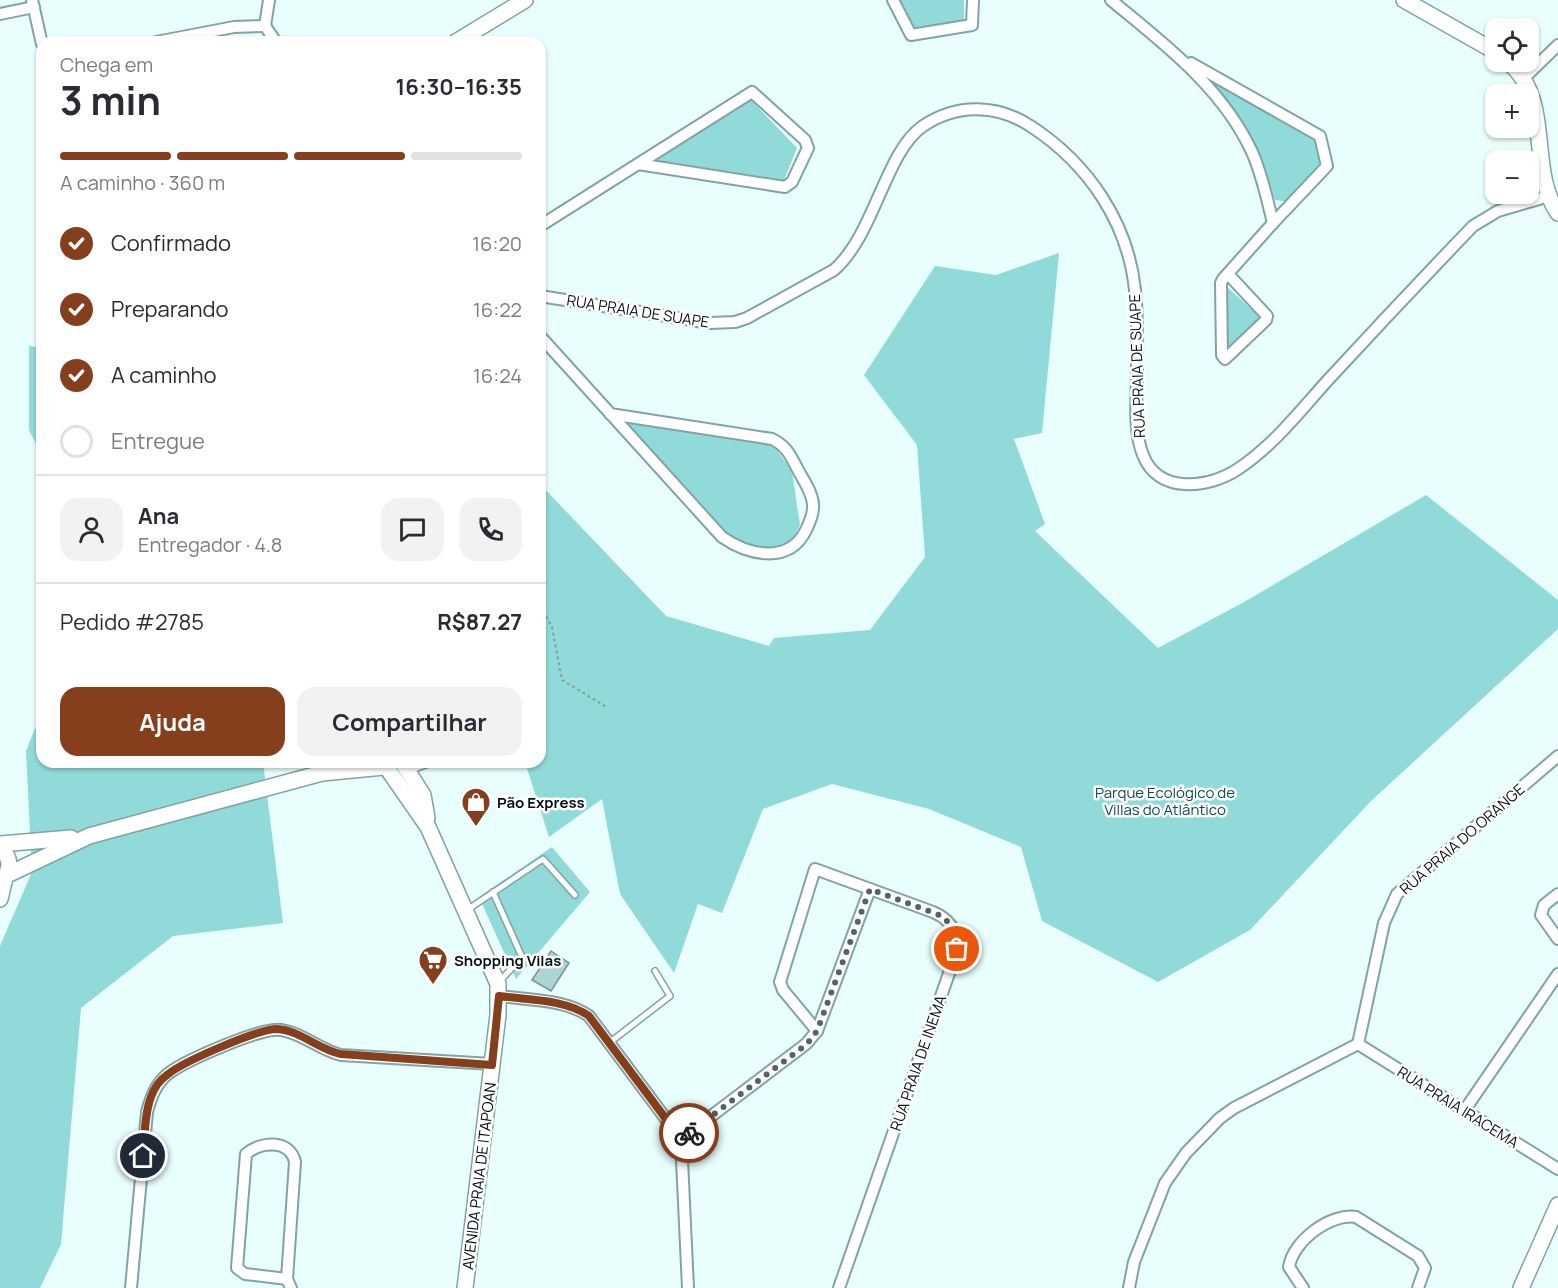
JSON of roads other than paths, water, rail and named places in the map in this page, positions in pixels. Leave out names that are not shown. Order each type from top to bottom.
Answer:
[{"type":"street","points":[[269,0],[265,26],[271,36]]},
{"type":"street","points":[[466,36],[525,0]]},
{"type":"street","points":[[893,0],[910,35],[972,25],[973,0]]},
{"type":"street","points":[[1111,0],[1200,77],[1243,134],[1259,171],[1273,223]]},
{"type":"street","points":[[1404,0],[1485,46]]},
{"type":"street","points":[[0,14],[33,4],[40,36]]},
{"type":"street","points":[[187,36],[234,27],[265,26]]},
{"type":"street","points":[[1523,79],[1558,45]]},
{"type":"street","points":[[1178,56],[1320,136],[1327,166],[1223,279],[1221,355],[1225,359],[1266,320],[1267,316],[1228,274]]},
{"type":"street","points":[[1517,72],[1523,79],[1534,107],[1550,196],[1558,213]]},
{"type":"street","points":[[546,222],[638,164],[752,92],[805,140],[808,148],[792,182],[785,187],[638,164]]},
{"type":"street","name":"RUA PRAIA DE SUAPE","points":[[546,297],[710,323],[735,322],[747,318],[834,270],[845,261],[869,221],[899,156],[920,128],[939,116],[960,109],[981,108],[1001,112],[1026,123],[1053,141],[1076,162],[1109,208],[1130,263],[1135,288],[1137,429],[1144,459],[1153,471],[1167,479],[1181,484],[1201,485],[1218,480],[1237,470],[1278,436],[1473,226],[1498,211],[1550,196]]},
{"type":"street","points":[[546,343],[610,414],[730,542],[770,555],[790,549],[804,535],[813,512],[812,495],[788,450],[781,443],[772,439],[610,414]]},
{"type":"street","name":"RUA PRAIA DO ORANGE","points":[[1358,1044],[1384,923],[1397,894],[1558,756]]},
{"type":"street","points":[[322,773],[333,768]]},
{"type":"street","points":[[4,878],[50,852],[89,836],[322,773],[366,768]]},
{"type":"street","name":"AVENIDA PRAIA DE ITAPOAN","points":[[395,768],[423,795],[428,827],[499,990],[465,1288]]},
{"type":"street","points":[[0,899],[9,862],[0,846],[89,836]]},
{"type":"street","name":"RUA PRAIA DE INEMA","points":[[817,1031],[783,990],[780,982],[815,870],[942,916],[955,929],[957,949],[839,1288]]},
{"type":"street","points":[[681,1139],[807,1044],[817,1031],[870,889]]},
{"type":"street","points":[[1558,894],[1545,905],[1541,915],[1558,939]]},
{"type":"street","points":[[1464,1111],[1558,974]]},
{"type":"street","points":[[499,990],[579,1009],[589,1016],[681,1139],[688,1288]]},
{"type":"street","points":[[131,1288],[147,1112],[151,1097],[168,1073],[254,1034],[279,1029],[291,1032],[328,1052],[492,1065]]},
{"type":"street","points":[[1129,1288],[1134,1262],[1165,1183],[1186,1153],[1220,1118],[1234,1108],[1358,1044]]},
{"type":"street","name":"RUA PRAIA IRACEMA","points":[[1358,1044],[1558,1169]]},
{"type":"street","points":[[263,1143],[275,1144],[290,1152],[295,1162],[289,1283],[245,1275],[237,1268],[246,1154],[263,1143]]},
{"type":"street","points":[[1521,1288],[1558,1204]]},
{"type":"street","points":[[1303,1288],[1289,1267],[1293,1251],[1315,1231],[1348,1216],[1356,1217],[1418,1256],[1425,1268],[1418,1288]]},
{"type":"lane","points":[[466,910],[543,859],[575,895]]},
{"type":"lane","points":[[494,892],[522,957],[499,990]]},
{"type":"lane","points":[[609,1042],[670,996],[655,971]]},
{"type":"place","name":"Pão Express","points":[[476,828]]},
{"type":"place","name":"Shopping Vilas","points":[[433,986]]},
{"type":"park label","name":"Parque Ecológico de Villas do Atlântico","points":[[1165,800]]}]
